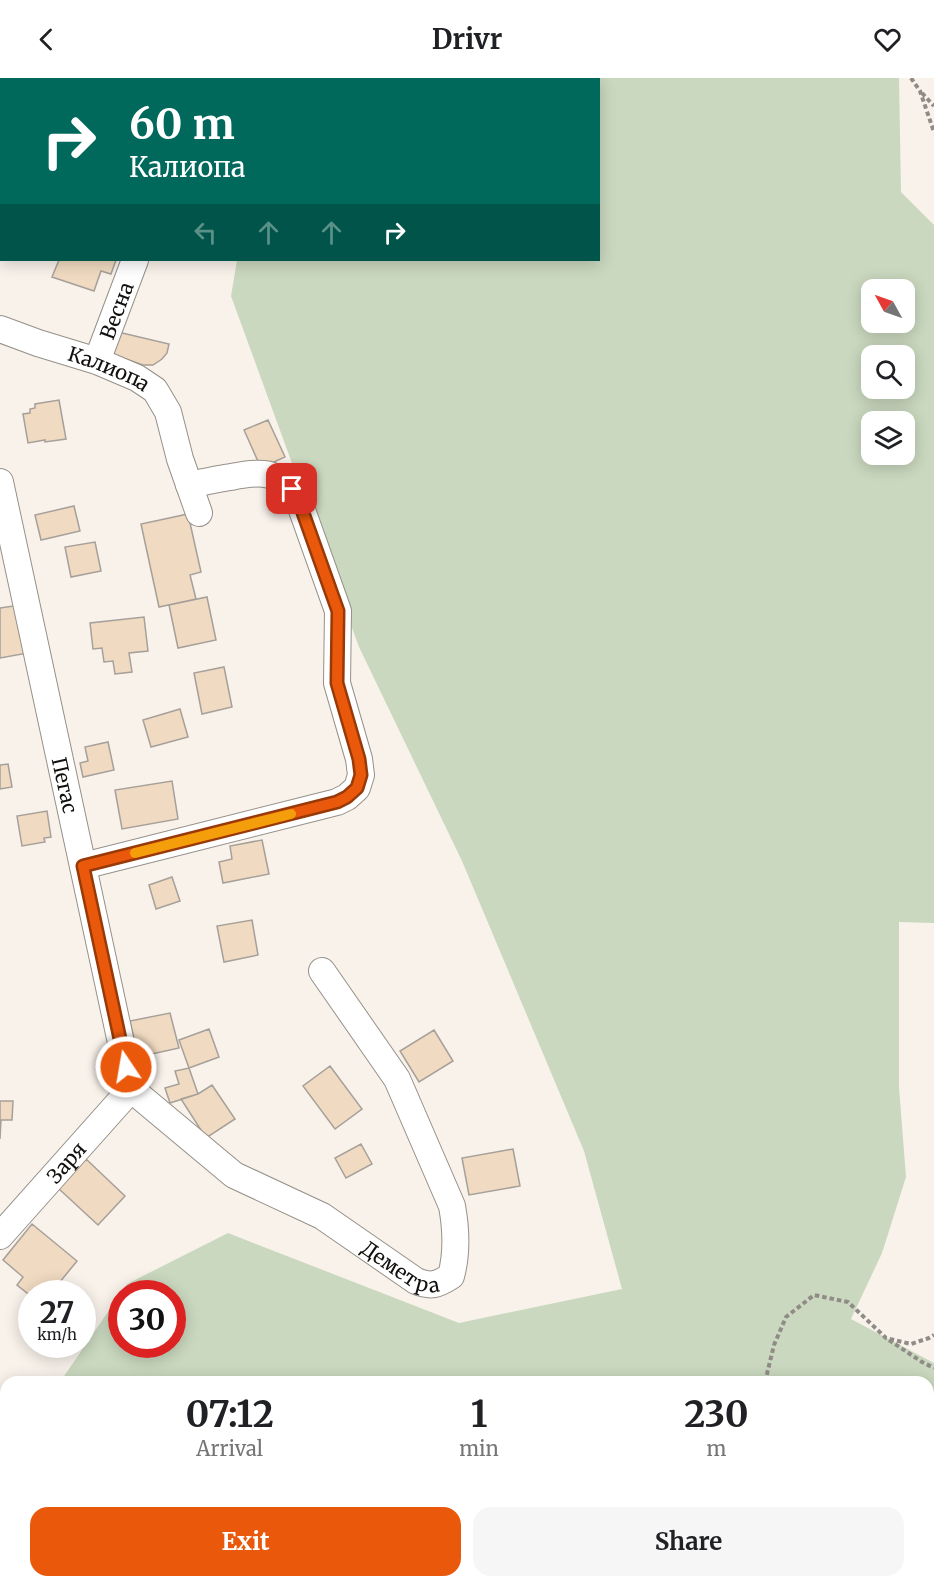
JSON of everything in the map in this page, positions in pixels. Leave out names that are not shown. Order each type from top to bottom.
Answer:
[{"type":"street","name":"Весна","points":[[97,361],[135,261]]},
{"type":"street","name":"Калиопа","points":[[0,329],[97,361],[137,378],[155,390],[168,412],[180,459],[199,513]]},
{"type":"street","points":[[83,866],[337,802],[357,788],[361,775],[359,759],[337,683],[338,611],[297,496],[278,478],[259,472],[189,484]]},
{"type":"street","name":"Пегас","points":[[0,482],[131,1089]]},
{"type":"street","name":"Деметра","points":[[131,1089],[234,1175],[322,1216],[416,1281],[428,1286],[451,1276],[455,1263],[455,1220],[452,1206],[397,1079],[322,971]]},
{"type":"street","name":"Заря","points":[[0,1236],[131,1089]]},
{"type":"path","points":[[912,78],[934,106]]},
{"type":"path","points":[[920,91],[934,132]]},
{"type":"path","points":[[766,1376],[774,1345],[786,1317],[813,1295],[848,1302],[886,1338],[934,1368]]},
{"type":"path","points":[[886,1338],[911,1344],[934,1335]]},
{"type":"green space","points":[[600,78],[899,78],[901,192],[934,225],[934,923],[899,922],[899,1087],[906,1177],[882,1253],[851,1319],[934,1363],[934,1376],[64,1376],[76,1358],[96,1358],[96,1329],[108,1312],[108,1358],[186,1358],[186,1280],[135,1280],[228,1233],[459,1323],[622,1289],[584,1151],[462,861],[359,647],[231,296],[237,261],[600,261]]},
{"type":"building","points":[[59,261],[116,261],[111,274],[101,271],[94,291],[52,277]]},
{"type":"building","points":[[118,332],[169,344],[167,353],[153,365],[143,365],[111,354]]},
{"type":"building","points":[[59,400],[66,439],[28,443],[23,414],[30,413],[30,409],[35,408],[35,404]]},
{"type":"building","points":[[268,420],[285,457],[261,468],[244,430]]},
{"type":"building","points":[[74,506],[80,531],[41,540],[35,515]]},
{"type":"building","points":[[188,514],[201,572],[190,575],[196,599],[159,607],[141,524]]},
{"type":"building","points":[[95,542],[101,571],[71,577],[65,547]]},
{"type":"building","points":[[207,597],[216,640],[178,648],[169,605]]},
{"type":"building","points":[[20,605],[28,653],[0,658],[0,608]]},
{"type":"building","points":[[144,617],[148,651],[129,653],[132,672],[115,674],[113,661],[104,662],[102,648],[93,649],[90,623]]},
{"type":"building","points":[[224,667],[232,707],[202,714],[194,673]]},
{"type":"building","points":[[180,709],[188,737],[151,747],[143,720]]},
{"type":"building","points":[[108,742],[114,770],[83,777],[80,763],[88,761],[85,747]]},
{"type":"building","points":[[8,764],[12,787],[0,789],[0,765]]},
{"type":"building","points":[[172,781],[178,819],[122,829],[115,790]]},
{"type":"building","points":[[47,811],[51,837],[44,838],[45,842],[22,846],[17,816]]},
{"type":"building","points":[[262,840],[269,874],[223,883],[219,862],[232,859],[230,846]]},
{"type":"building","points":[[172,877],[180,901],[156,909],[149,885]]},
{"type":"building","points":[[252,920],[258,955],[224,962],[217,926]]},
{"type":"building","points":[[170,1013],[179,1048],[138,1057],[130,1021]]},
{"type":"building","points":[[209,1029],[219,1057],[189,1068],[179,1040]]},
{"type":"building","points":[[434,1030],[453,1061],[419,1082],[400,1051]]},
{"type":"building","points":[[330,1066],[362,1109],[335,1129],[303,1086]]},
{"type":"building","points":[[189,1068],[198,1094],[170,1103],[165,1088],[179,1084],[175,1071]]},
{"type":"building","points":[[212,1085],[235,1119],[206,1138],[181,1099],[198,1094]]},
{"type":"building","points":[[0,1101],[13,1101],[12,1120],[1,1120],[0,1139]]},
{"type":"building","points":[[361,1144],[372,1164],[346,1178],[335,1158]]},
{"type":"building","points":[[513,1149],[520,1186],[469,1195],[462,1158]]},
{"type":"building","points":[[86,1159],[125,1196],[98,1225],[58,1188]]},
{"type":"building","points":[[32,1224],[77,1261],[62,1280],[21,1280],[23,1277],[3,1260]]},
{"type":"slow traffic","points":[[135,853],[291,814]]},
{"type":"route","points":[[126,1067],[83,866],[337,802],[357,788],[361,775],[359,759],[337,683],[338,611],[297,496],[292,489]]}]
